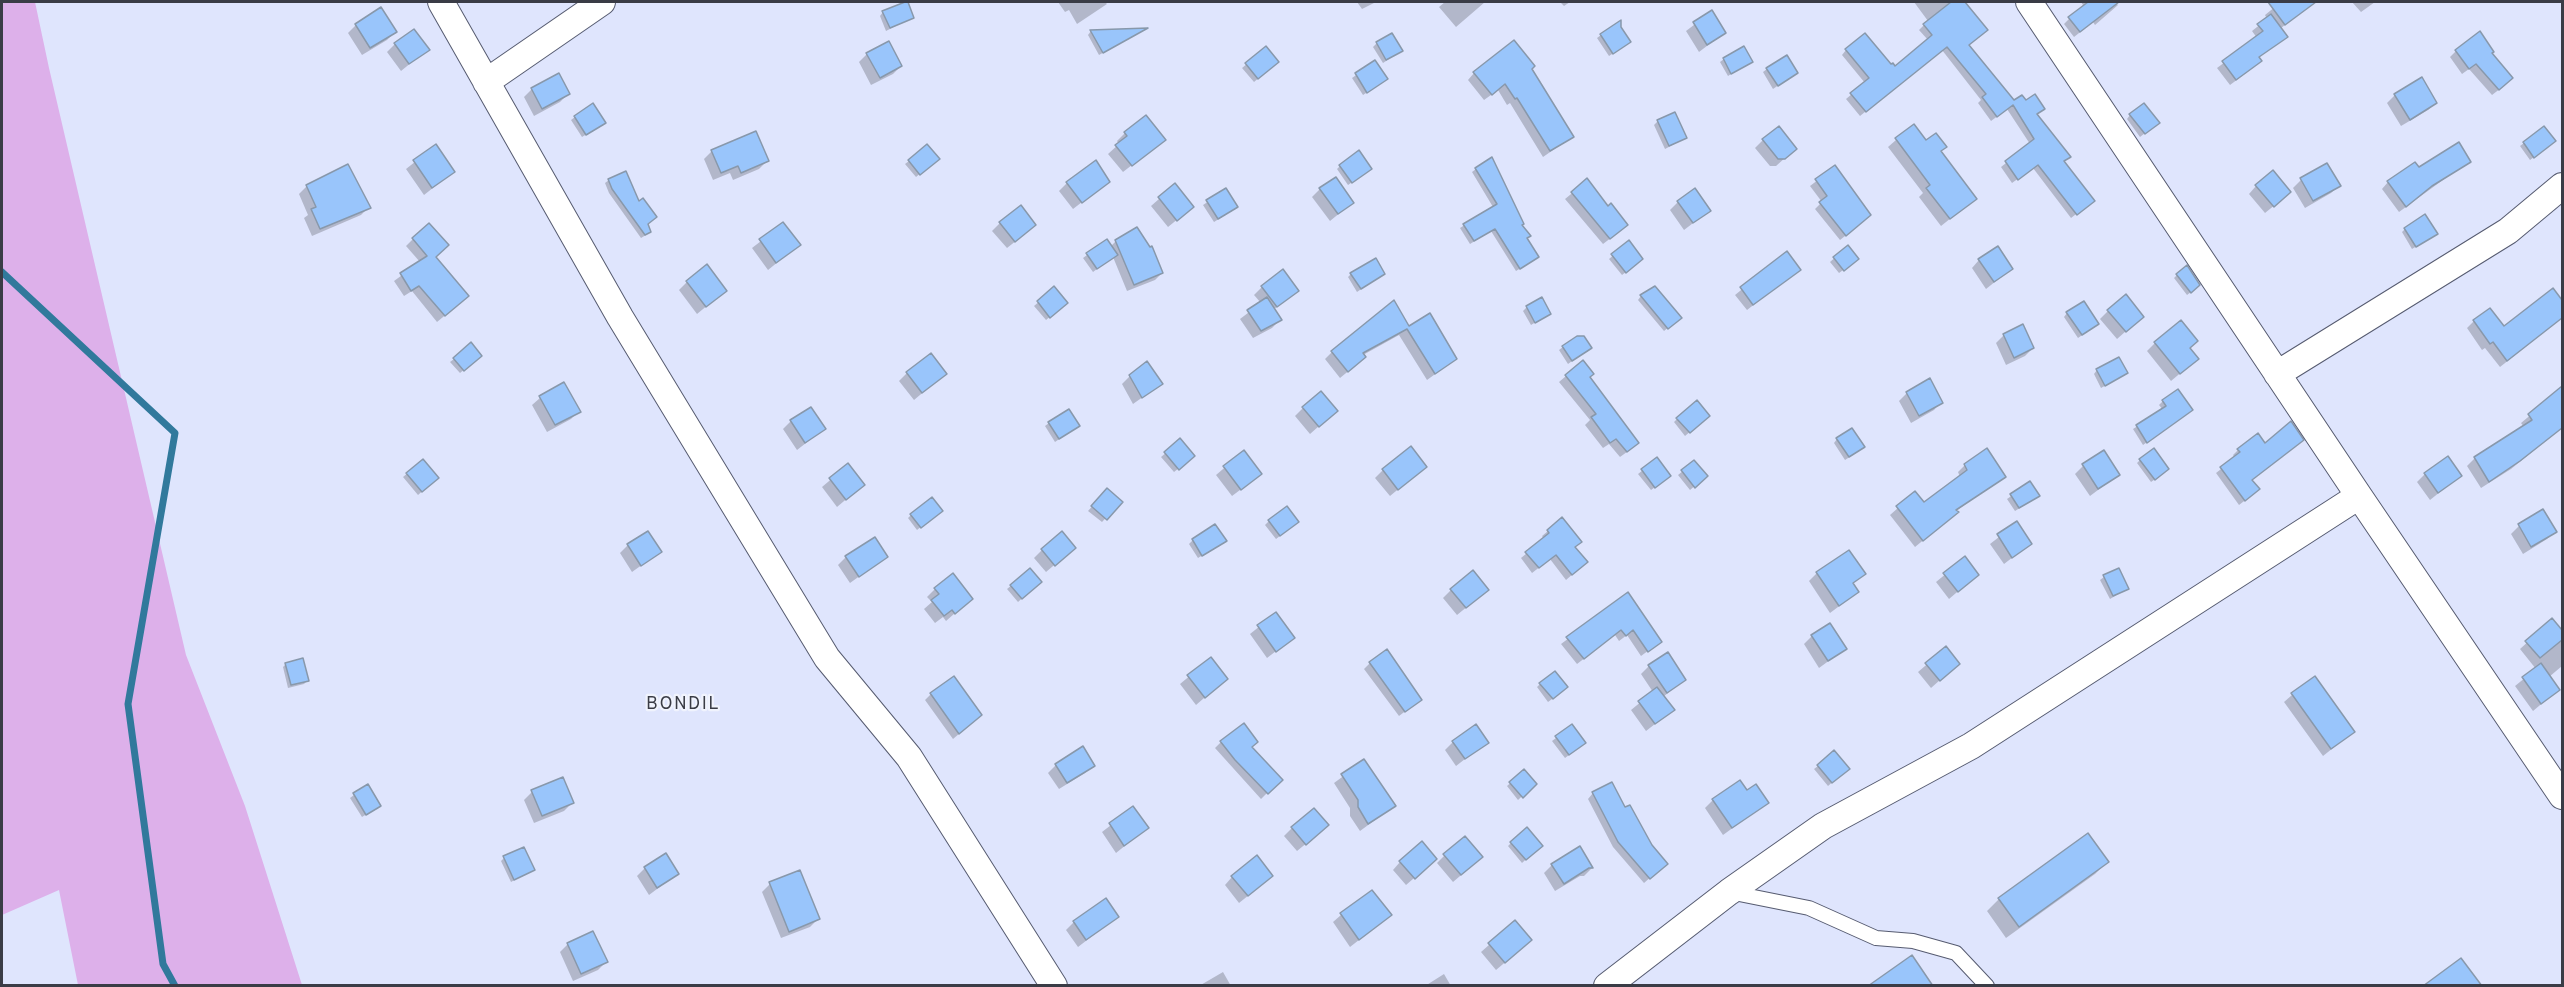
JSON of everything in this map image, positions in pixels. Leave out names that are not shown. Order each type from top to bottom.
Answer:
[{"type":"street","points":[[441,2],[620,317],[827,658],[909,757],[1054,986]]},
{"type":"street","points":[[486,82],[602,2]]},
{"type":"street","points":[[2029,2],[2562,796]]},
{"type":"street","points":[[2277,374],[2508,231],[2562,186]]},
{"type":"street","points":[[1607,986],[1730,892],[1823,826],[1971,746],[2359,496]]},
{"type":"lane","points":[[1730,892],[1809,908],[1876,938],[1913,941],[1956,953],[1988,986]]},
{"type":"shaded area","points":[[2,2],[35,2],[186,655],[245,806],[302,985],[78,985],[59,890],[2,915]]},
{"type":"building","points":[[908,2],[914,18],[890,28],[882,11]]},
{"type":"building","points":[[1951,2],[1965,2],[1988,30],[1969,45],[2014,100],[2022,95],[2026,100],[2035,94],[2045,109],[2037,114],[2071,157],[2064,161],[2095,201],[2077,215],[2038,165],[2018,180],[2005,161],[2034,139],[2013,105],[1997,117],[1982,97],[1986,94],[1947,47],[1866,112],[1850,93],[1869,78],[1845,49],[1865,33],[1895,66],[1932,35],[1923,24]]},
{"type":"building","points":[[2088,2],[2119,2],[2080,32],[2068,17]]},
{"type":"building","points":[[2268,2],[2316,2],[2285,25]]},
{"type":"building","points":[[381,7],[397,32],[370,48],[355,24]]},
{"type":"building","points":[[1712,10],[1726,33],[1707,45],[1693,22]]},
{"type":"building","points":[[2271,14],[2288,37],[2259,57],[2262,61],[2236,80],[2222,61],[2263,31],[2257,24]]},
{"type":"building","points":[[1621,20],[1621,27],[1631,42],[1613,54],[1600,34]]},
{"type":"building","points":[[1148,28],[1103,53],[1090,30]]},
{"type":"building","points":[[414,29],[430,50],[409,64],[394,43]]},
{"type":"building","points":[[2480,31],[2494,52],[2492,53],[2513,78],[2499,90],[2476,64],[2469,69],[2455,50]]},
{"type":"building","points":[[1392,33],[1403,51],[1386,60],[1376,42]]},
{"type":"building","points":[[1514,40],[1535,66],[1532,69],[1574,137],[1550,151],[1517,98],[1515,99],[1505,84],[1492,95],[1473,72]]},
{"type":"building","points":[[889,41],[902,66],[880,78],[866,53]]},
{"type":"building","points":[[1266,46],[1279,62],[1258,79],[1245,63]]},
{"type":"building","points":[[1744,46],[1753,62],[1731,74],[1723,58]]},
{"type":"building","points":[[1787,55],[1798,73],[1778,86],[1766,68]]},
{"type":"building","points":[[1375,60],[1388,79],[1367,93],[1355,73]]},
{"type":"building","points":[[559,73],[570,94],[542,109],[531,88]]},
{"type":"building","points":[[2422,77],[2437,103],[2410,120],[2394,94]]},
{"type":"building","points":[[593,103],[606,123],[586,135],[574,116]]},
{"type":"building","points":[[2144,103],[2160,123],[2145,134],[2129,114]]},
{"type":"building","points":[[1675,112],[1687,138],[1669,146],[1657,120]]},
{"type":"building","points":[[1146,115],[1166,140],[1132,166],[1115,145],[1127,136],[1124,132]]},
{"type":"building","points":[[1914,124],[1926,140],[1936,133],[1947,147],[1941,151],[1977,199],[1950,219],[1926,188],[1930,185],[1895,138]]},
{"type":"building","points":[[1779,126],[1797,149],[1785,159],[1778,159],[1762,139]]},
{"type":"building","points":[[2544,126],[2556,141],[2534,158],[2523,142]]},
{"type":"building","points":[[756,131],[769,161],[741,173],[738,166],[721,173],[711,150]]},
{"type":"building","points":[[2459,142],[2471,162],[2432,186],[2406,207],[2387,181],[2415,162],[2419,167]]},
{"type":"building","points":[[436,144],[455,172],[432,188],[413,160]]},
{"type":"building","points":[[927,144],[940,159],[920,175],[908,160]]},
{"type":"building","points":[[1359,150],[1372,169],[1352,183],[1339,165]]},
{"type":"building","points":[[1492,157],[1524,224],[1522,225],[1531,236],[1527,238],[1539,257],[1520,269],[1495,229],[1474,241],[1463,224],[1497,204],[1475,168]]},
{"type":"building","points":[[1096,160],[1110,182],[1082,203],[1066,182]]},
{"type":"building","points":[[2327,163],[2341,186],[2313,201],[2300,178]]},
{"type":"building","points":[[348,164],[371,208],[320,229],[311,209],[316,207],[306,185]]},
{"type":"building","points":[[1835,165],[1871,215],[1846,236],[1819,202],[1827,196],[1815,179]]},
{"type":"building","points":[[2273,170],[2291,192],[2274,207],[2255,185]]},
{"type":"building","points":[[626,171],[639,201],[643,198],[657,217],[648,224],[651,232],[645,235],[612,189],[608,179]]},
{"type":"building","points":[[1336,177],[1354,203],[1338,214],[1319,188]]},
{"type":"building","points":[[1587,178],[1608,206],[1611,203],[1628,225],[1610,239],[1571,192]]},
{"type":"building","points":[[1175,183],[1194,207],[1177,221],[1158,197]]},
{"type":"building","points":[[1226,188],[1238,207],[1218,219],[1206,200]]},
{"type":"building","points":[[1695,188],[1711,211],[1693,223],[1677,201]]},
{"type":"building","points":[[1021,205],[1036,225],[1015,242],[999,222]]},
{"type":"building","points":[[2425,214],[2438,234],[2416,247],[2404,228]]},
{"type":"building","points":[[783,222],[801,245],[776,263],[759,239]]},
{"type":"building","points":[[429,223],[449,245],[436,257],[469,296],[445,316],[419,286],[411,291],[400,273],[427,256],[412,238]]},
{"type":"building","points":[[1137,227],[1150,247],[1152,246],[1163,273],[1134,285],[1115,240]]},
{"type":"building","points":[[1107,239],[1118,255],[1097,269],[1086,253]]},
{"type":"building","points":[[1629,240],[1643,259],[1626,273],[1611,254]]},
{"type":"building","points":[[1848,245],[1859,259],[1844,271],[1833,257]]},
{"type":"building","points":[[1998,246],[2013,269],[1994,282],[1978,259]]},
{"type":"building","points":[[1787,251],[1801,270],[1753,305],[1740,287]]},
{"type":"building","points":[[1376,258],[1385,274],[1361,289],[1350,273]]},
{"type":"building","points":[[707,264],[727,291],[706,307],[686,281]]},
{"type":"building","points":[[2187,265],[2200,285],[2191,293],[2176,274]]},
{"type":"building","points":[[1283,269],[1299,291],[1277,307],[1261,286]]},
{"type":"building","points":[[1054,286],[1068,303],[1050,318],[1037,301]]},
{"type":"building","points":[[1655,286],[1682,318],[1668,329],[1640,295]]},
{"type":"building","points":[[2553,288],[2562,300],[2562,318],[2507,361],[2493,342],[2490,344],[2473,320],[2490,308],[2504,326]]},
{"type":"building","points":[[2126,294],[2144,317],[2126,332],[2107,310]]},
{"type":"building","points":[[1267,297],[1282,320],[1261,331],[1247,310]]},
{"type":"building","points":[[1542,297],[1551,314],[1535,323],[1526,306]]},
{"type":"building","points":[[1394,300],[1409,326],[1430,313],[1457,359],[1435,374],[1407,329],[1363,353],[1366,357],[1348,372],[1331,351]]},
{"type":"building","points":[[2084,301],[2099,324],[2082,335],[2066,312]]},
{"type":"building","points":[[2181,320],[2198,341],[2190,348],[2199,359],[2180,374],[2154,342]]},
{"type":"building","points":[[2023,324],[2034,348],[2014,358],[2003,334]]},
{"type":"building","points":[[1577,336],[1584,336],[1592,348],[1572,361],[1562,346]]},
{"type":"building","points":[[471,342],[482,356],[464,371],[453,358]]},
{"type":"building","points":[[931,353],[947,374],[922,393],[906,372]]},
{"type":"building","points":[[2119,357],[2128,373],[2105,386],[2096,369]]},
{"type":"building","points":[[1583,360],[1594,374],[1590,377],[1639,443],[1627,452],[1616,439],[1610,443],[1591,417],[1596,414],[1565,375]]},
{"type":"building","points":[[1147,361],[1163,384],[1142,398],[1129,375]]},
{"type":"building","points":[[1930,378],[1943,403],[1919,416],[1906,392]]},
{"type":"building","points":[[564,382],[581,412],[555,425],[539,396]]},
{"type":"building","points":[[2562,386],[2562,428],[2489,482],[2474,457],[2532,420],[2528,414]]},
{"type":"building","points":[[2178,389],[2193,410],[2147,443],[2136,425],[2166,406],[2162,400]]},
{"type":"building","points":[[1321,391],[1338,411],[1319,427],[1302,407]]},
{"type":"building","points":[[1697,400],[1710,416],[1690,433],[1676,418]]},
{"type":"building","points":[[811,407],[826,429],[805,443],[790,420]]},
{"type":"building","points":[[1069,409],[1080,426],[1059,439],[1048,422]]},
{"type":"building","points":[[2291,421],[2304,440],[2252,480],[2260,489],[2245,501],[2220,467],[2240,452],[2237,449],[2258,433],[2265,443]]},
{"type":"building","points":[[1852,428],[1865,447],[1849,457],[1836,438]]},
{"type":"building","points":[[1180,438],[1195,456],[1179,470],[1164,452]]},
{"type":"building","points":[[1411,446],[1427,467],[1398,490],[1382,469]]},
{"type":"building","points":[[1987,448],[2006,477],[1956,510],[1959,512],[1923,541],[1896,506],[1915,491],[1924,502],[1967,470],[1964,464]]},
{"type":"building","points":[[2154,448],[2169,469],[2155,480],[2139,459]]},
{"type":"building","points":[[1244,450],[1262,474],[1241,490],[1223,466]]},
{"type":"building","points":[[2104,450],[2120,475],[2098,489],[2082,464]]},
{"type":"building","points":[[2448,456],[2462,476],[2438,493],[2424,473]]},
{"type":"building","points":[[1657,457],[1671,476],[1655,488],[1641,469]]},
{"type":"building","points":[[423,459],[439,478],[422,492],[406,473]]},
{"type":"building","points":[[1694,460],[1708,476],[1695,488],[1681,470]]},
{"type":"building","points":[[848,463],[865,485],[846,500],[829,478]]},
{"type":"building","points":[[2030,481],[2040,496],[2019,508],[2010,494]]},
{"type":"building","points":[[1107,488],[1123,502],[1107,520],[1091,506]]},
{"type":"building","points":[[932,497],[943,511],[921,528],[910,514]]},
{"type":"building","points":[[1287,506],[1299,522],[1280,536],[1268,520]]},
{"type":"building","points":[[2543,509],[2557,532],[2531,547],[2518,524]]},
{"type":"building","points":[[1562,517],[1582,542],[1575,547],[1588,562],[1572,575],[1556,555],[1539,568],[1525,552],[1549,533],[1547,530]]},
{"type":"building","points":[[2017,521],[2032,544],[2012,558],[1997,534]]},
{"type":"building","points":[[1215,524],[1227,541],[1202,556],[1192,539]]},
{"type":"building","points":[[648,531],[662,552],[641,566],[627,544]]},
{"type":"building","points":[[1062,531],[1076,548],[1055,566],[1041,549]]},
{"type":"building","points":[[875,537],[888,557],[859,577],[845,556]]},
{"type":"building","points":[[1849,550],[1866,574],[1853,583],[1859,592],[1839,606],[1816,572]]},
{"type":"building","points":[[1965,556],[1979,575],[1958,592],[1943,573]]},
{"type":"building","points":[[1030,568],[1042,582],[1022,599],[1010,585]]},
{"type":"building","points":[[2119,568],[2129,589],[2113,596],[2103,575]]},
{"type":"building","points":[[1473,570],[1489,590],[1466,608],[1450,589]]},
{"type":"building","points":[[953,573],[973,599],[955,614],[952,610],[944,616],[931,600],[939,594],[934,588]]},
{"type":"building","points":[[1628,592],[1662,642],[1648,652],[1633,630],[1626,636],[1621,630],[1584,659],[1566,637]]},
{"type":"building","points":[[1276,612],[1295,638],[1276,652],[1257,625]]},
{"type":"building","points":[[2552,618],[2562,630],[2562,640],[2540,658],[2525,641]]},
{"type":"building","points":[[1830,623],[1847,649],[1828,661],[1811,635]]},
{"type":"building","points":[[1946,646],[1960,664],[1940,681],[1925,663]]},
{"type":"building","points":[[1387,649],[1422,700],[1405,712],[1369,662]]},
{"type":"building","points":[[1668,652],[1686,680],[1667,693],[1648,665]]},
{"type":"building","points":[[1211,657],[1228,679],[1205,698],[1187,675]]},
{"type":"building","points":[[303,658],[309,681],[291,685],[285,663]]},
{"type":"building","points":[[2541,663],[2560,690],[2541,704],[2522,677]]},
{"type":"building","points":[[1555,671],[1568,687],[1553,699],[1539,683]]},
{"type":"building","points":[[954,676],[982,715],[959,734],[930,693]]},
{"type":"building","points":[[2315,676],[2355,732],[2331,749],[2291,693]]},
{"type":"building","points":[[1657,687],[1675,710],[1655,724],[1638,701]]},
{"type":"building","points":[[1244,723],[1258,742],[1252,747],[1283,780],[1268,794],[1220,741]]},
{"type":"building","points":[[1476,724],[1489,743],[1465,759],[1452,741]]},
{"type":"building","points":[[1572,724],[1586,743],[1569,755],[1555,736]]},
{"type":"building","points":[[1083,746],[1095,766],[1067,783],[1055,764]]},
{"type":"building","points":[[1834,750],[1850,769],[1832,783],[1817,765]]},
{"type":"building","points":[[1364,759],[1396,806],[1368,824],[1358,807],[1358,800],[1341,774]]},
{"type":"building","points":[[1524,769],[1537,784],[1523,798],[1509,782]]},
{"type":"building","points":[[563,777],[574,803],[542,816],[531,790]]},
{"type":"building","points":[[1740,780],[1747,790],[1756,784],[1769,803],[1732,828],[1712,799]]},
{"type":"building","points":[[1612,782],[1625,807],[1630,805],[1652,845],[1668,864],[1650,879],[1618,842],[1592,792]]},
{"type":"building","points":[[368,784],[381,806],[366,815],[353,793]]},
{"type":"building","points":[[1133,806],[1149,828],[1124,846],[1109,823]]},
{"type":"building","points":[[1314,808],[1329,825],[1306,845],[1291,827]]},
{"type":"building","points":[[1527,827],[1543,846],[1526,860],[1510,842]]},
{"type":"building","points":[[2088,833],[2109,862],[2019,927],[1998,898]]},
{"type":"building","points":[[1465,836],[1483,857],[1461,875],[1443,854]]},
{"type":"building","points":[[1422,841],[1437,859],[1415,879],[1399,861]]},
{"type":"building","points":[[1580,846],[1593,868],[1589,868],[1564,884],[1551,864]]},
{"type":"building","points":[[524,847],[535,870],[514,880],[503,856]]},
{"type":"building","points":[[666,853],[679,874],[657,888],[644,867]]},
{"type":"building","points":[[1257,855],[1273,876],[1248,896],[1231,876]]},
{"type":"building","points":[[800,870],[820,919],[789,932],[769,882]]},
{"type":"building","points":[[1372,890],[1392,915],[1359,940],[1340,913]]},
{"type":"building","points":[[1106,898],[1119,917],[1086,940],[1073,921]]},
{"type":"building","points":[[1515,920],[1532,940],[1505,963],[1488,943]]},
{"type":"building","points":[[593,931],[608,962],[581,974],[567,943]]},
{"type":"building","points":[[1912,955],[1933,986],[1868,986]]},
{"type":"building","points":[[2461,958],[2482,986],[2423,986]]},
{"type":"waterway","points":[[2,272],[175,433],[128,704],[163,964],[175,986]]},
{"type":"district","name":"BONDIL","points":[[683,705]]}]
